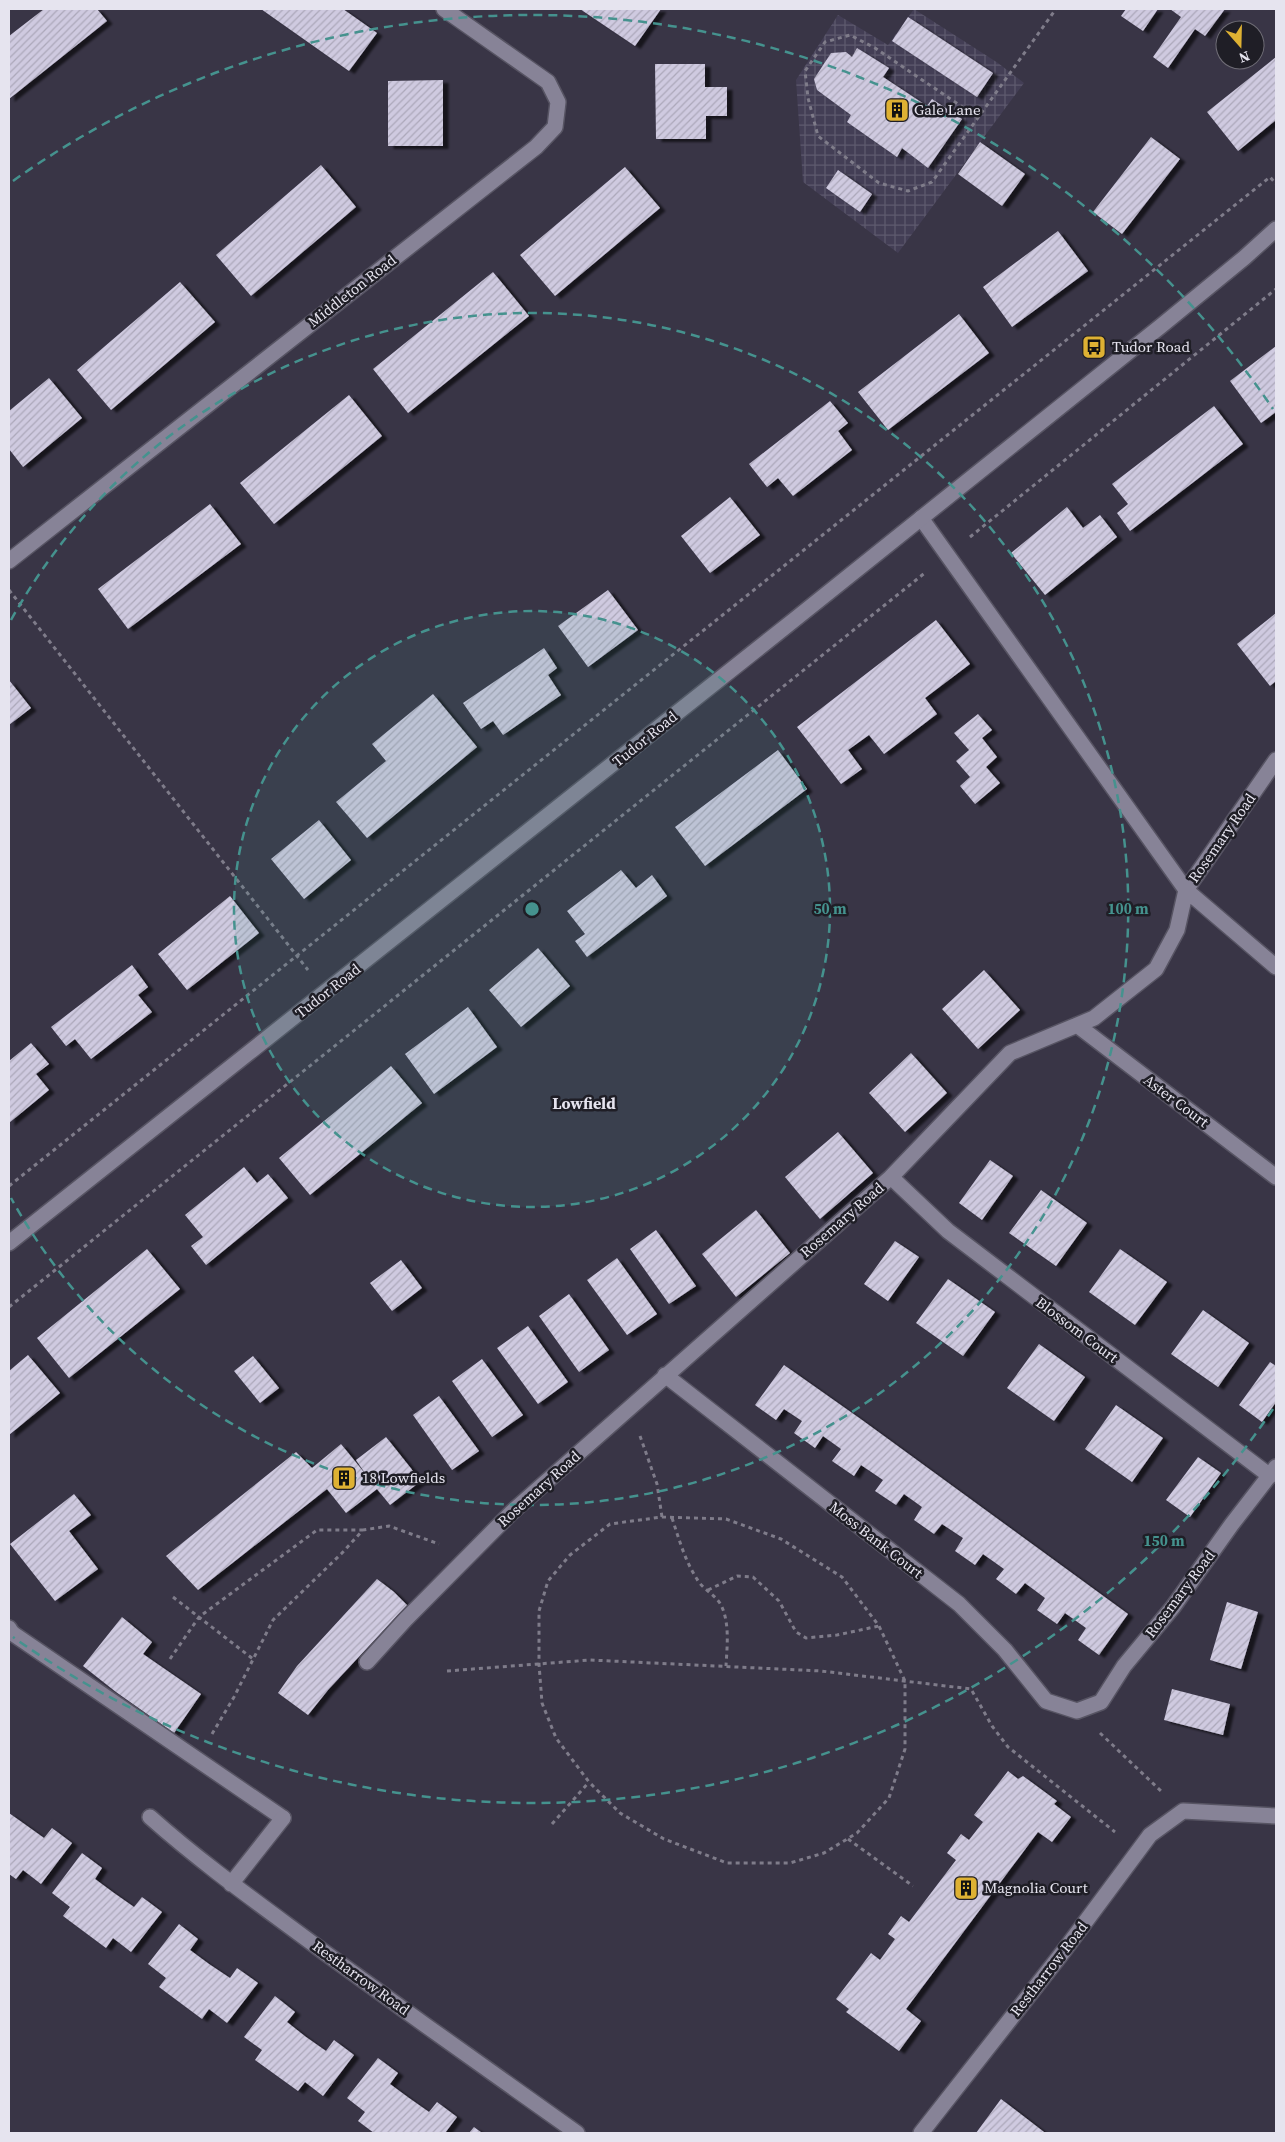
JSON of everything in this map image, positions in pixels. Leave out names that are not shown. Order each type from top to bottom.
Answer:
[{"type":"street","name":"Middleton Road","points":[[9,562],[536,147],[556,127],[558,102],[548,82],[444,9]]},
{"type":"street","name":"Tudor Road","points":[[9,1243],[921,518],[1184,307],[1276,229]]},
{"type":"street","points":[[921,518],[1186,890],[1276,967]]},
{"type":"street","name":"Rosemary Road","points":[[367,1662],[512,1512],[891,1176],[1010,1053],[1094,1018],[1156,968],[1177,930],[1186,890],[1276,760]]},
{"type":"street","name":"Aster Court","points":[[1077,1025],[1276,1177]]},
{"type":"street","name":"Blossom Court","points":[[891,1176],[948,1231],[1273,1472]]},
{"type":"street","name":"Moss Bank Court","points":[[665,1375],[959,1604],[1005,1650],[1046,1702],[1077,1711]]},
{"type":"street","name":"Rosemary Road","points":[[1077,1711],[1101,1702],[1124,1666],[1173,1607],[1232,1524],[1273,1472]]},
{"type":"street","points":[[10,1630],[283,1818],[232,1884]]},
{"type":"street","points":[[1183,1811],[1276,1816]]},
{"type":"street","name":"Restharrow Road","points":[[921,2133],[1063,1952],[1150,1835],[1183,1811]]},
{"type":"street","name":"Restharrow Road","points":[[150,1818],[186,1850],[576,2133]]},
{"type":"path","points":[[977,117],[875,48],[850,35],[825,42],[805,72],[808,98],[818,136],[879,183],[908,191],[932,182],[1056,9]]},
{"type":"path","points":[[9,1186],[1270,177],[1276,184]]},
{"type":"path","points":[[9,1306],[948,555],[1276,289]]},
{"type":"path","points":[[9,590],[326,992]]},
{"type":"path","points":[[630,1406],[657,1484],[662,1517]]},
{"type":"path","points":[[662,1517],[672,1518],[726,1520],[781,1539],[842,1577],[879,1626],[905,1681],[905,1749],[889,1798],[857,1833],[824,1853],[790,1863],[727,1863],[664,1839],[620,1813],[589,1782],[556,1738],[542,1703],[539,1664],[539,1611],[548,1581],[570,1555],[610,1524],[662,1517]]},
{"type":"path","points":[[672,1518],[688,1564],[698,1582],[721,1605],[727,1628],[726,1666]]},
{"type":"path","points":[[170,1659],[199,1617],[316,1530],[363,1530],[388,1526],[437,1544],[479,1545]]},
{"type":"path","points":[[196,1759],[234,1697],[273,1620],[363,1530]]},
{"type":"path","points":[[708,1590],[737,1576],[753,1577],[779,1601],[796,1632],[806,1638],[837,1635],[879,1626]]},
{"type":"path","points":[[173,1597],[253,1659]]},
{"type":"path","points":[[447,1670],[590,1660],[822,1671],[971,1689],[992,1726],[1008,1747],[1138,1850]]},
{"type":"path","points":[[1077,1711],[1183,1811]]},
{"type":"path","points":[[552,1824],[589,1782]]},
{"type":"path","points":[[848,1839],[913,1886]]},
{"type":"shaded area","points":[[914,9],[998,63],[1024,83],[898,253],[803,182],[796,80],[838,15],[888,45]]},
{"type":"building","points":[[44,9],[97,9],[107,21],[9,99],[9,36]]},
{"type":"building","points":[[261,9],[343,9],[377,33],[349,71]]},
{"type":"building","points":[[580,9],[661,9],[635,46]]},
{"type":"building","points":[[1126,9],[1158,9],[1143,31],[1121,16]]},
{"type":"building","points":[[1170,9],[1225,9],[1205,36],[1195,29],[1168,68],[1153,57],[1181,17]]},
{"type":"building","name":"Gale Lane","points":[[908,17],[993,73],[977,97],[892,41]]},
{"type":"building","name":"Gale Lane","points":[[857,48],[889,68],[883,77],[927,106],[932,99],[962,119],[928,168],[902,148],[897,157],[847,122],[851,115],[817,90],[814,79],[831,53],[846,52],[852,57]]},
{"type":"building","points":[[1276,57],[1276,120],[1238,151],[1207,112],[1260,70],[1265,70],[1265,66]]},
{"type":"building","points":[[655,64],[705,64],[705,87],[727,87],[727,116],[706,116],[706,139],[656,139]]},
{"type":"building","points":[[443,80],[443,146],[388,146],[388,81]]},
{"type":"building","points":[[1151,137],[1180,159],[1122,234],[1093,212]]},
{"type":"building","points":[[980,142],[1025,174],[1002,206],[958,174]]},
{"type":"building","points":[[321,165],[356,207],[251,296],[216,255]]},
{"type":"building","points":[[625,167],[660,208],[555,296],[520,255]]},
{"type":"building","points":[[838,170],[872,194],[860,212],[826,188]]},
{"type":"building","points":[[1058,231],[1088,271],[1012,327],[983,287]]},
{"type":"building","points":[[493,272],[529,316],[408,413],[373,369]]},
{"type":"building","points":[[180,282],[215,322],[111,410],[77,370]]},
{"type":"building","points":[[959,314],[989,353],[888,430],[858,392]]},
{"type":"building","points":[[1276,346],[1276,412],[1261,423],[1230,381]]},
{"type":"building","points":[[49,378],[82,418],[23,467],[9,449],[9,411]]},
{"type":"building","points":[[349,395],[382,436],[274,524],[240,483]]},
{"type":"building","points":[[830,401],[848,423],[838,431],[852,450],[793,496],[778,478],[767,487],[749,464]]},
{"type":"building","points":[[1214,406],[1243,444],[1130,531],[1117,513],[1128,504],[1112,484]]},
{"type":"building","points":[[730,497],[760,535],[710,573],[681,536]]},
{"type":"building","points":[[210,504],[241,544],[128,629],[98,589]]},
{"type":"building","points":[[1067,507],[1083,528],[1100,515],[1117,537],[1045,595],[1011,553]]},
{"type":"building","points":[[608,590],[638,630],[588,667],[558,626]]},
{"type":"building","points":[[1276,613],[1276,681],[1270,686],[1237,644]]},
{"type":"building","points":[[936,620],[970,664],[925,698],[937,714],[884,754],[869,735],[848,750],[862,769],[841,784],[797,727]]},
{"type":"building","points":[[544,648],[557,668],[548,675],[561,695],[503,735],[493,721],[481,729],[463,703]]},
{"type":"building","points":[[9,680],[31,708],[9,725]]},
{"type":"building","points":[[433,694],[477,747],[367,838],[336,802],[386,761],[372,744]]},
{"type":"building","points":[[978,714],[992,730],[982,738],[997,757],[986,767],[1000,783],[975,804],[960,786],[970,777],[956,761],[969,750],[954,733]]},
{"type":"building","points":[[778,750],[807,789],[705,866],[675,827]]},
{"type":"building","points":[[319,820],[351,860],[304,899],[271,859]]},
{"type":"building","points":[[621,870],[636,888],[652,875],[667,896],[587,957],[575,941],[585,934],[567,911]]},
{"type":"building","points":[[230,896],[259,933],[187,990],[158,954]]},
{"type":"building","points":[[538,948],[570,986],[521,1027],[489,990]]},
{"type":"building","points":[[132,965],[148,987],[138,995],[152,1012],[91,1059],[75,1039],[66,1046],[51,1027]]},
{"type":"building","points":[[984,970],[1020,1010],[978,1049],[942,1009]]},
{"type":"building","points":[[468,1007],[497,1047],[434,1094],[405,1054]]},
{"type":"building","points":[[31,1043],[49,1064],[36,1074],[49,1090],[9,1123],[9,1061]]},
{"type":"building","points":[[911,1053],[947,1093],[905,1132],[869,1093]]},
{"type":"building","points":[[391,1066],[422,1103],[310,1195],[279,1158]]},
{"type":"building","points":[[838,1132],[873,1173],[820,1219],[785,1177]]},
{"type":"building","points":[[990,1160],[1013,1176],[982,1220],[959,1203]]},
{"type":"building","points":[[244,1167],[257,1183],[268,1174],[288,1198],[206,1265],[191,1246],[203,1237],[185,1215]]},
{"type":"building","points":[[1041,1190],[1087,1223],[1056,1266],[1009,1233]]},
{"type":"building","points":[[756,1210],[790,1253],[736,1297],[702,1254]]},
{"type":"building","points":[[656,1230],[696,1286],[669,1304],[630,1249]]},
{"type":"building","points":[[895,1241],[919,1257],[888,1301],[864,1284]]},
{"type":"building","points":[[147,1249],[180,1289],[69,1378],[37,1338]]},
{"type":"building","points":[[1120,1249],[1167,1282],[1135,1325],[1089,1292]]},
{"type":"building","points":[[617,1258],[657,1314],[627,1335],[587,1280]]},
{"type":"building","points":[[401,1260],[422,1288],[392,1311],[370,1283]]},
{"type":"building","points":[[948,1279],[995,1312],[963,1356],[916,1323]]},
{"type":"building","points":[[569,1294],[609,1350],[579,1372],[539,1316]]},
{"type":"building","points":[[1203,1310],[1249,1343],[1218,1387],[1171,1354]]},
{"type":"building","points":[[528,1326],[568,1382],[538,1404],[497,1348]]},
{"type":"building","points":[[1039,1344],[1085,1377],[1054,1421],[1007,1388]]},
{"type":"building","points":[[28,1355],[60,1393],[9,1435],[9,1371]]},
{"type":"building","points":[[253,1356],[279,1388],[260,1403],[234,1371]]},
{"type":"building","points":[[482,1359],[523,1415],[492,1437],[452,1381]]},
{"type":"building","points":[[1270,1362],[1276,1366],[1276,1402],[1262,1422],[1239,1405]]},
{"type":"building","points":[[784,1365],[1128,1614],[1099,1655],[1078,1640],[1086,1628],[1065,1613],[1057,1624],[1037,1610],[1045,1598],[1025,1583],[1016,1594],[996,1579],[1004,1569],[983,1554],[975,1565],[955,1551],[963,1538],[942,1524],[934,1534],[914,1520],[922,1507],[904,1494],[896,1505],[875,1491],[883,1480],[861,1465],[854,1476],[832,1461],[841,1449],[823,1436],[815,1448],[794,1433],[802,1421],[784,1409],[776,1420],[755,1405]]},
{"type":"building","points":[[439,1396],[479,1451],[452,1470],[413,1415]]},
{"type":"building","points":[[1116,1405],[1163,1438],[1132,1482],[1085,1449]]},
{"type":"building","points":[[386,1437],[421,1481],[390,1505],[377,1489],[346,1513],[327,1489],[198,1590],[166,1556],[296,1452],[312,1468],[341,1444],[367,1476],[356,1460]]},
{"type":"building","points":[[1198,1457],[1221,1473],[1190,1517],[1166,1500]]},
{"type":"building","points":[[74,1494],[91,1515],[69,1531],[98,1569],[55,1601],[10,1544]]},
{"type":"building","points":[[377,1579],[407,1605],[328,1690],[308,1715],[278,1693],[297,1666]]},
{"type":"building","points":[[1227,1602],[1258,1612],[1241,1669],[1210,1660]]},
{"type":"building","points":[[122,1617],[152,1642],[143,1654],[201,1694],[174,1733],[83,1666]]},
{"type":"building","points":[[1172,1689],[1230,1704],[1223,1735],[1164,1720]]},
{"type":"building","name":"Magnolia Court","points":[[1008,1771],[1018,1779],[1023,1776],[1057,1801],[1054,1804],[1071,1817],[1052,1842],[1038,1832],[906,2009],[921,2021],[899,2051],[846,2012],[849,2009],[836,1999],[871,1953],[880,1960],[895,1939],[888,1934],[901,1916],[909,1922],[956,1860],[947,1853],[961,1834],[969,1840],[983,1822],[974,1815]]},
{"type":"building","points":[[9,1813],[44,1838],[52,1828],[72,1843],[41,1884],[23,1870],[16,1879],[9,1874]]},
{"type":"building","points":[[82,1853],[102,1868],[95,1879],[134,1907],[142,1897],[162,1912],[131,1952],[113,1938],[106,1948],[63,1916],[70,1907],[52,1893]]},
{"type":"building","points":[[179,1924],[198,1939],[190,1950],[230,1978],[237,1968],[258,1983],[227,2023],[209,2009],[202,2019],[159,1987],[166,1978],[148,1964]]},
{"type":"building","points":[[275,1996],[295,2012],[287,2022],[306,2037],[326,2051],[334,2040],[354,2055],[323,2096],[305,2082],[298,2091],[255,2060],[262,2050],[244,2037]]},
{"type":"building","points":[[378,2058],[398,2073],[390,2084],[429,2112],[437,2102],[457,2117],[445,2133],[374,2133],[358,2121],[365,2112],[347,2098]]},
{"type":"building","points":[[1001,2099],[1044,2132],[976,2133]]},
{"type":"building","points":[[474,2127],[482,2133],[469,2133]]},
{"type":"place","name":"Gale Lane","points":[[897,110]]},
{"type":"place","name":"Tudor Road","points":[[1094,347]]},
{"type":"place","name":"18 Lowfields","points":[[344,1478]]},
{"type":"place","name":"Magnolia Court","points":[[966,1888]]},
{"type":"district","name":"Lowfield","points":[[584,1103]]}]
